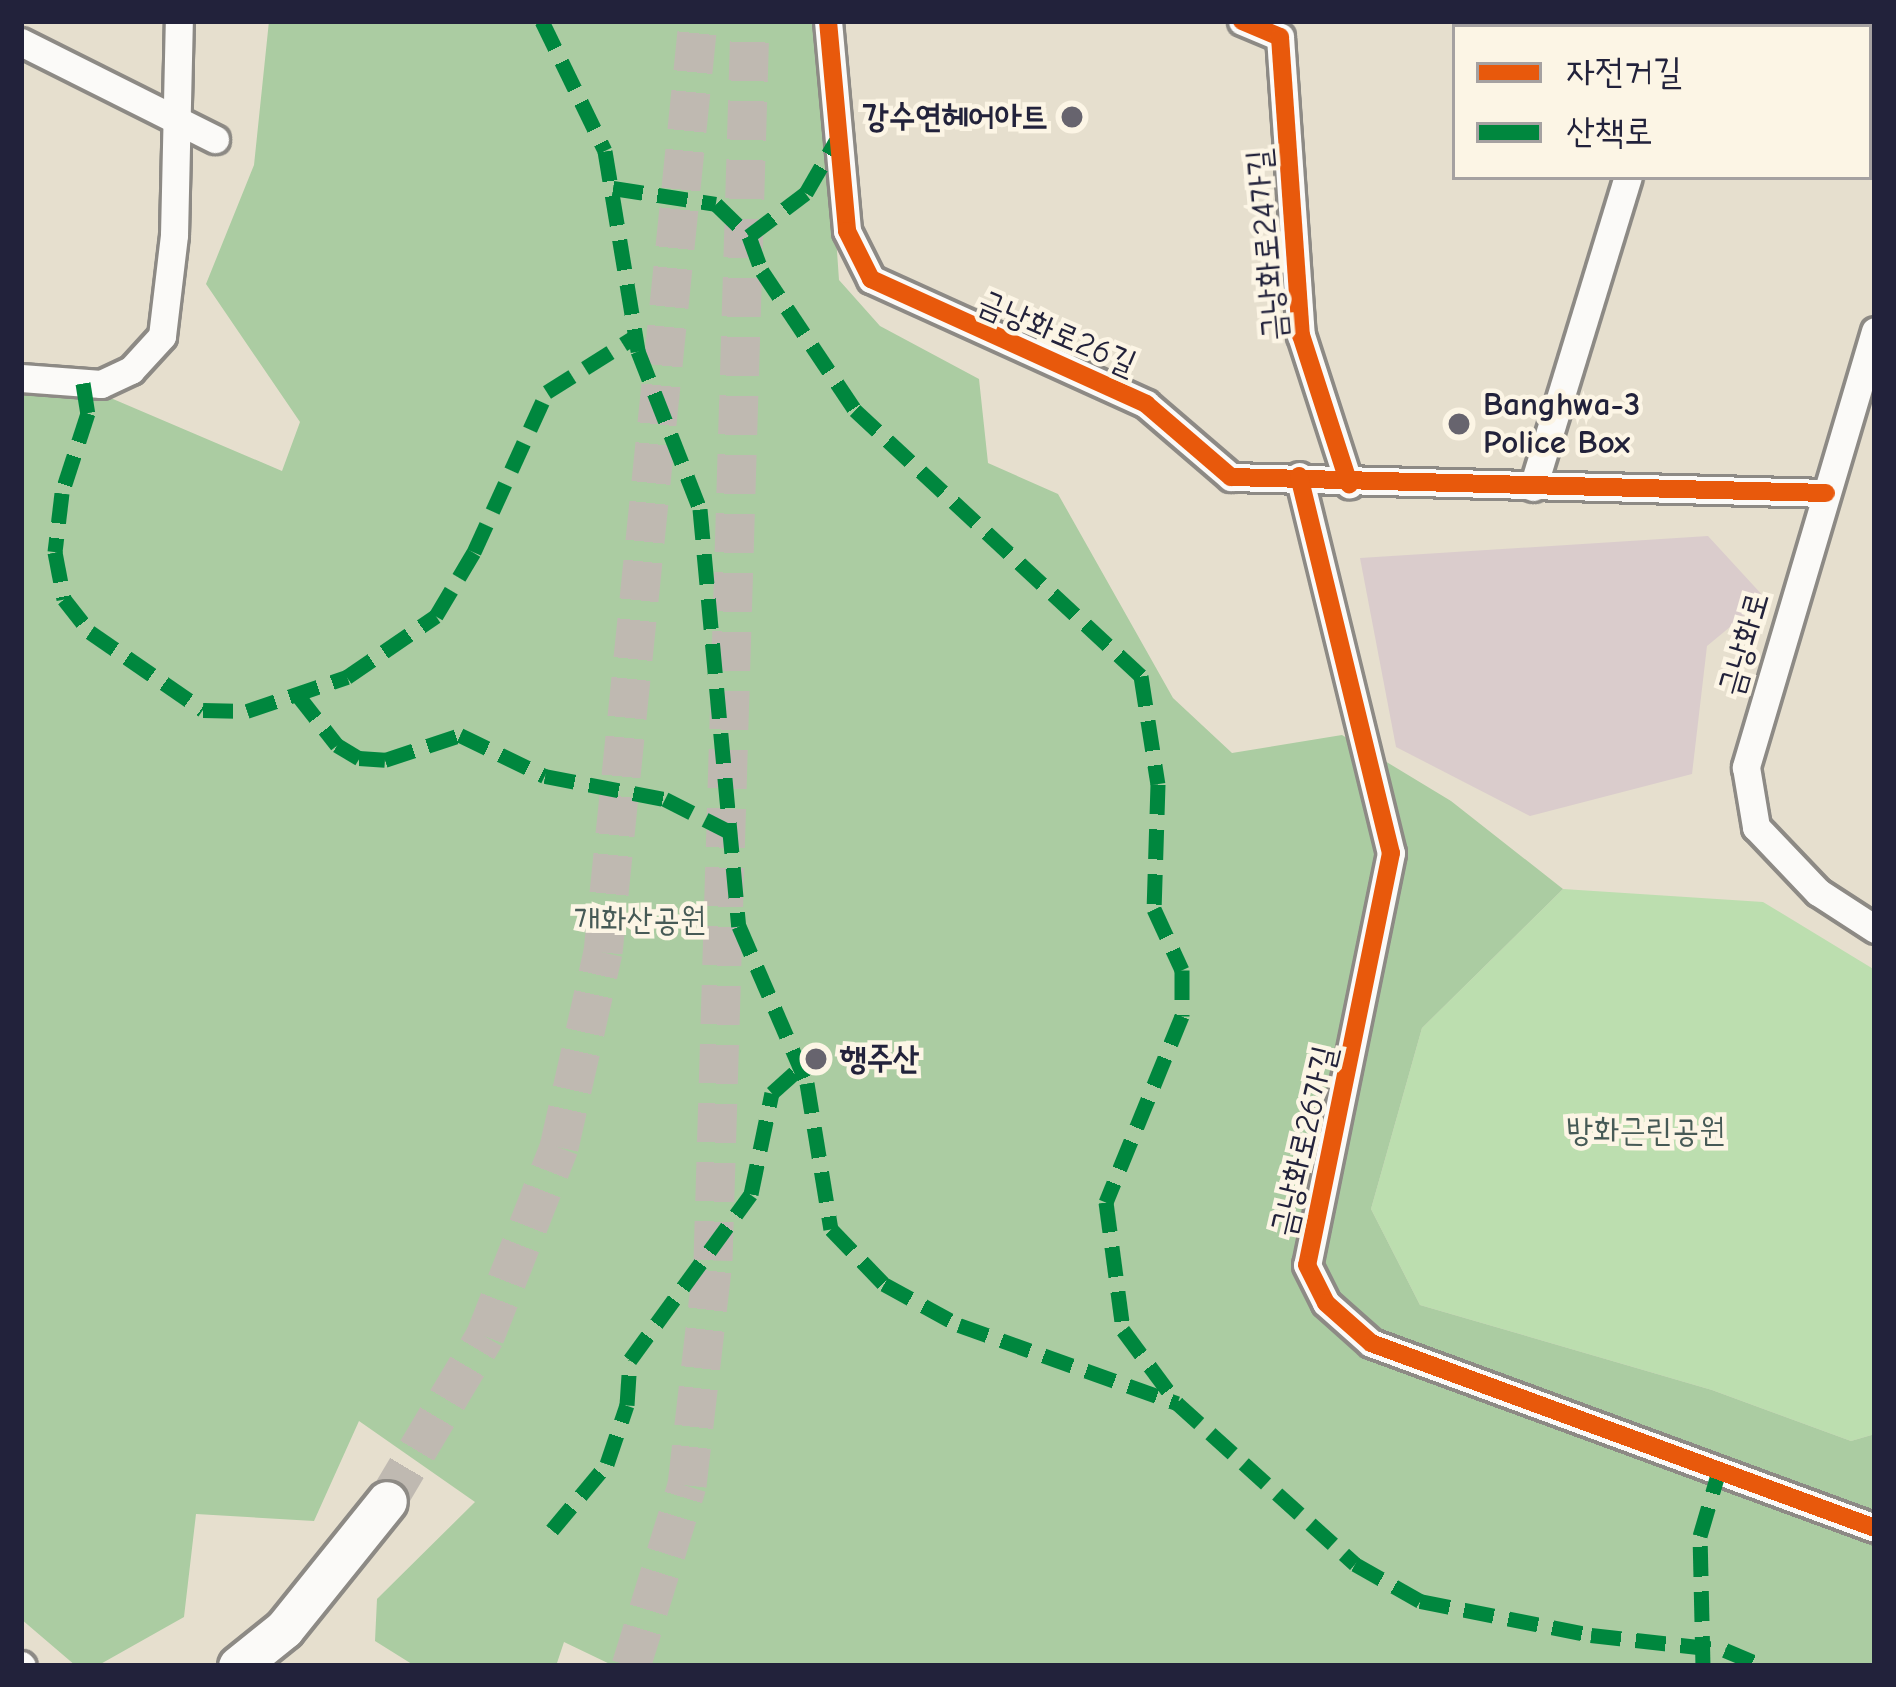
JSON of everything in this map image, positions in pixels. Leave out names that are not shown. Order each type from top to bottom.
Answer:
[{"type":"highway","points":[[238,1666],[284,1628],[387,1501]]},
{"type":"street","points":[[21,378],[101,384],[131,370],[162,336],[178,122],[179,21]]},
{"type":"street","name":"금낭화로26길","points":[[828,21],[847,231],[871,279],[1146,404],[1231,477],[1299,476],[1348,484],[1826,493]]},
{"type":"street","name":"금낭화로24가길","points":[[1242,21],[1280,38],[1300,335],[1348,484]]},
{"type":"street","points":[[21,42],[215,139]]},
{"type":"street","points":[[1533,487],[1627,180]]},
{"type":"street","name":"금낭화로","points":[[1875,331],[1746,767],[1756,827],[1818,892],[1875,929]]},
{"type":"street","name":"금낭화로26가길","points":[[1299,476],[1391,853],[1307,1265],[1326,1303],[1371,1343],[1875,1528]]},
{"type":"shaded area","points":[[1708,536],[1765,598],[1707,646],[1692,774],[1530,816],[1396,747],[1360,558]]},
{"type":"green space","name":"개화산공원","points":[[269,21],[821,21],[839,280],[880,326],[979,379],[988,463],[1058,494],[1173,698],[1232,753],[1342,735],[1451,801],[1563,889],[1422,1028],[1371,1209],[1420,1305],[1712,1390],[1851,1441],[1875,1434],[1875,1666],[614,1666],[564,1642],[556,1666],[415,1666],[375,1641],[377,1599],[475,1502],[359,1421],[314,1521],[196,1514],[184,1617],[97,1666],[76,1666],[21,1619],[21,386],[113,399],[282,471],[300,422],[206,284],[254,165]]},
{"type":"green space","name":"방화근린공원","points":[[1563,889],[1763,902],[1875,970],[1875,1434],[1851,1441],[1712,1390],[1420,1305],[1371,1209],[1422,1028]]},
{"type":"tunnel","points":[[387,1501],[485,1336],[559,1147],[603,952],[698,21]]},
{"type":"tunnel","points":[[631,1666],[687,1485],[713,1260],[750,21]]},
{"type":"marked path","points":[[542,21],[605,151],[638,351],[700,509],[739,926],[807,1083],[831,1229],[884,1284],[959,1325],[1177,1403],[1355,1564],[1420,1601],[1591,1635],[1725,1650],[1763,1666]]},
{"type":"marked path","points":[[749,236],[806,193],[836,141]]},
{"type":"marked path","points":[[613,188],[716,204],[749,236],[762,271],[855,410],[1141,676],[1158,784],[1154,909],[1182,970],[1182,1016],[1106,1202],[1123,1330],[1177,1403]]},
{"type":"marked path","points":[[83,383],[88,413],[62,493],[55,552],[64,599],[90,632],[203,710],[247,711],[347,677],[436,616],[474,552],[547,392],[636,336]]},
{"type":"marked path","points":[[297,694],[337,745],[359,758],[385,760],[460,735],[545,776],[665,799],[736,835]]},
{"type":"marked path","points":[[552,1530],[607,1464],[627,1405],[630,1360],[751,1194],[772,1093],[800,1068]]},
{"type":"marked path","points":[[1703,1666],[1700,1536],[1719,1471]]},
{"type":"cycle path","points":[[828,21],[847,231],[871,279],[1146,404],[1231,477],[1826,493]]},
{"type":"cycle path","points":[[1242,21],[1280,37],[1301,335],[1349,484]]},
{"type":"cycle path","points":[[1299,476],[1391,853],[1307,1265],[1326,1303],[1371,1343],[1875,1528]]},
{"type":"place","name":"강수연헤어아트","points":[[1072,117]]},
{"type":"place","name":"Banghwa-3 Police Box","points":[[1459,424]]},
{"type":"place","name":"행주산","points":[[816,1059]]}]
